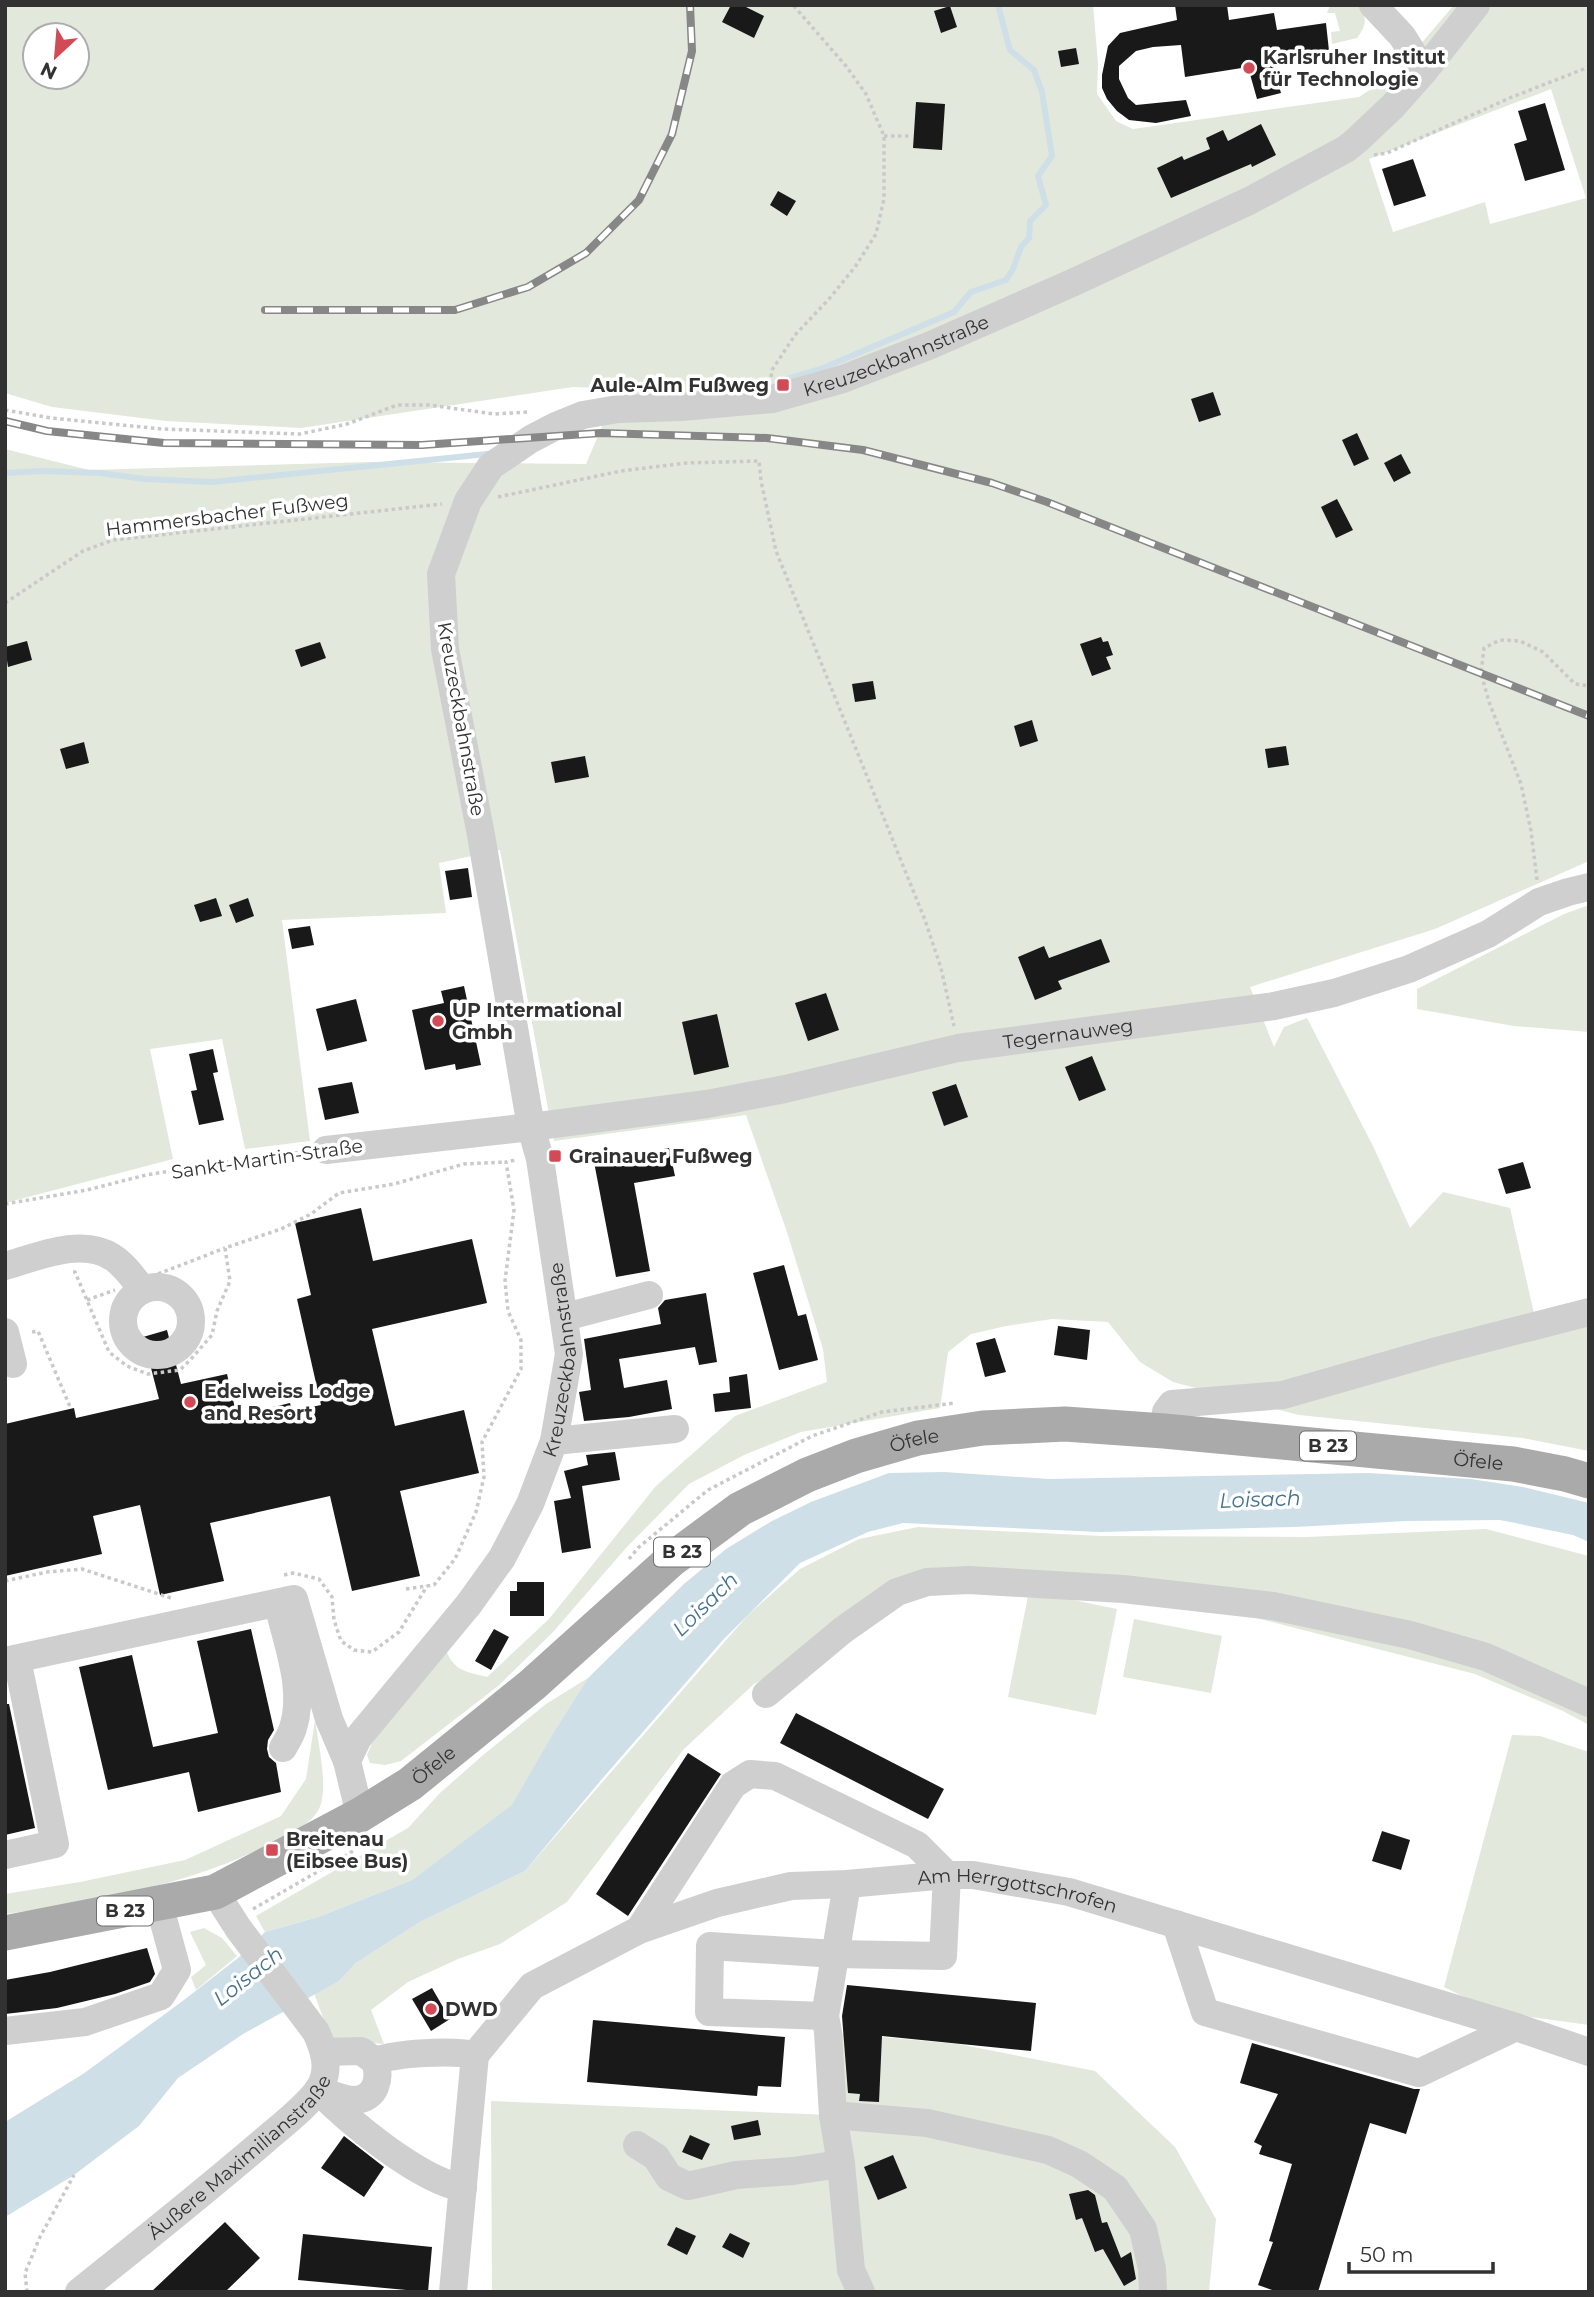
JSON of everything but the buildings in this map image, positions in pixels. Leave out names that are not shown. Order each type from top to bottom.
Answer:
[{"type":"main road","name":"Öfele","points":[[360,1815],[410,1784],[516,1698],[671,1560],[740,1509],[807,1475],[856,1456],[918,1438],[982,1428],[1065,1424],[1513,1464],[1589,1481]]},
{"type":"main road","name":"B 23","points":[[5,1933],[215,1892],[360,1815]]},
{"type":"street","points":[[1373,5],[1402,36],[1424,71]]},
{"type":"street","name":"Kreuzeckbahnstraße","points":[[347,1761],[358,1738],[469,1604],[502,1558],[530,1504],[554,1441],[569,1354],[540,1156],[531,1128],[481,835],[445,649],[440,574],[468,501],[491,466],[531,439],[583,415],[618,409],[722,405],[772,399],[843,379],[931,345],[1072,283],[1353,153],[1424,71],[1476,5]]},
{"type":"street","name":"Tegernauweg","points":[[531,1128],[707,1104],[785,1089],[958,1048],[1187,1019],[1274,1006],[1334,993],[1409,969],[1488,934],[1539,902],[1589,887]]},
{"type":"street","name":"Sankt-Martin-Straße","points":[[326,1150],[531,1128]]},
{"type":"street","points":[[5,1266],[73,1249],[94,1248],[114,1257],[142,1289]]},
{"type":"street","points":[[565,1317],[649,1295]]},
{"type":"street","points":[[5,1312],[5,1321]]},
{"type":"street","points":[[1164,1431],[1166,1412],[1172,1404],[1283,1395],[1437,1351],[1589,1312]]},
{"type":"street","points":[[13,1364],[19,1332]]},
{"type":"street","points":[[554,1441],[675,1429]]},
{"type":"street","points":[[766,1695],[844,1630],[897,1592],[926,1582],[969,1580],[1123,1589],[1273,1606],[1410,1636],[1486,1657],[1589,1703]]},
{"type":"street","points":[[5,1855],[55,1844],[11,1660],[294,1599],[329,1719],[347,1761],[360,1815]]},
{"type":"street","points":[[277,1603],[295,1670],[297,1709],[293,1730],[283,1748]]},
{"type":"street","points":[[639,1930],[733,1786],[750,1774],[775,1776],[916,1845],[947,1875],[943,1956],[835,1954],[710,1946],[709,2012],[825,2016]]},
{"type":"street","name":"Am Herrgottschrofen","points":[[475,2055],[532,1986],[639,1930],[717,1903],[792,1886],[947,1875],[973,1875],[1069,1892],[1516,2027],[1589,2052]]},
{"type":"street","points":[[847,1884],[825,2016],[833,2115],[841,2164],[851,2270],[861,2292]]},
{"type":"street","points":[[215,1892],[320,2042],[361,2051],[375,2061],[378,2070],[376,2087],[363,2098],[346,2099],[318,2090]]},
{"type":"street","points":[[5,2031],[85,2022],[161,1996],[177,1969],[159,1904]]},
{"type":"street","points":[[1177,1924],[1205,2012],[1419,2073],[1516,2027]]},
{"type":"street","name":"Äußere Maximilianstraße","points":[[79,2292],[191,2203],[285,2123],[318,2090],[325,2071],[320,2042]]},
{"type":"street","points":[[375,2061],[414,2055],[475,2055],[453,2292]]},
{"type":"street","points":[[318,2090],[340,2113],[407,2162],[449,2186],[463,2188]]},
{"type":"street","points":[[833,2115],[927,2123],[1048,2150],[1079,2164],[1115,2188],[1143,2229],[1152,2269],[1153,2292]]},
{"type":"street","points":[[637,2145],[656,2157],[669,2176],[688,2186],[736,2175],[841,2164]]},
{"type":"path","points":[[772,399],[772,370],[795,335],[855,267],[876,234],[884,199],[884,136],[866,94],[846,66],[793,5]]},
{"type":"path","points":[[1353,153],[1387,153],[1512,97],[1589,67]]},
{"type":"path","points":[[884,136],[909,136]]},
{"type":"path","points":[[5,410],[51,418],[162,429],[300,434],[347,424],[397,405],[429,405],[494,414],[540,412]]},
{"type":"path","name":"Hammersbacher Fußweg","points":[[5,603],[83,551],[113,540],[468,501],[621,471],[686,463],[759,461],[776,551],[925,920],[950,1001],[958,1048]]},
{"type":"path","points":[[1539,902],[1531,831],[1521,784],[1489,702],[1481,673],[1484,648],[1500,640],[1520,641],[1543,652],[1575,684],[1589,686]]},
{"type":"path","name":"Sankt-Martin-Straße","points":[[5,1204],[87,1190],[146,1175],[249,1158],[326,1150]]},
{"type":"path","points":[[64,1274],[75,1272],[109,1352],[127,1366],[148,1374],[180,1370],[212,1335],[217,1311],[230,1280],[225,1248],[311,1214],[339,1193],[394,1184],[464,1164],[506,1162],[540,1156]]},
{"type":"path","points":[[406,1590],[434,1585],[455,1559],[476,1512],[484,1477],[482,1442],[521,1369],[521,1340],[508,1311],[505,1281],[514,1210],[506,1162]]},
{"type":"path","points":[[19,1332],[38,1331],[71,1409]]},
{"type":"path","points":[[622,1567],[639,1547],[708,1490],[812,1436],[882,1412],[946,1403],[959,1404]]},
{"type":"path","points":[[27,2292],[25,2273],[40,2237],[74,2175]]},
{"type":"shaded area","points":[[5,5],[1093,5],[1098,63],[1097,94],[1116,121],[1133,129],[1359,97],[1396,73],[1454,5],[1589,5],[1589,861],[1435,929],[1250,987],[1274,1047],[1284,1027],[1307,1018],[1374,1148],[1410,1228],[1443,1192],[1510,1208],[1536,1322],[1589,1319],[1589,1451],[1523,1438],[1299,1415],[1173,1382],[1140,1362],[1108,1322],[1052,1319],[971,1334],[948,1352],[940,1408],[801,1432],[744,1455],[689,1484],[626,1548],[553,1632],[498,1686],[401,1761],[385,1765],[370,1763],[367,1755],[374,1738],[469,1604],[447,1653],[459,1668],[487,1677],[549,1619],[656,1486],[735,1416],[827,1382],[823,1349],[787,1232],[746,1115],[554,1141],[500,850],[439,863],[446,913],[282,920],[310,1141],[245,1149],[222,1039],[150,1049],[173,1159],[5,1203],[5,449],[89,470],[370,462],[586,464],[618,389],[573,387],[301,428],[166,421],[52,407],[5,393]],"holes":[[[1551,89],[1586,198],[1490,224],[1485,202],[1393,232],[1369,159]]]},
{"type":"shaded area","points":[[1330,5],[1361,5],[1365,22],[1357,38],[1332,44],[1331,32],[1340,31],[1335,13],[1327,13]]},
{"type":"shaded area","points":[[1589,905],[1589,1032],[1514,1026],[1417,1009],[1417,989],[1564,914]]},
{"type":"shaded area","points":[[918,1527],[1101,1536],[1307,1537],[1486,1529],[1589,1556],[1589,1725],[1563,1711],[1475,1674],[1245,1615],[1124,1595],[901,1581],[783,1668],[754,1684],[684,1749],[567,1902],[500,1944],[458,1959],[408,1982],[371,2010],[384,2044],[331,2039],[314,1993],[339,1981],[356,1963],[420,1922],[525,1871],[748,1615],[800,1569],[859,1539]]},
{"type":"shaded area","points":[[1029,1591],[1117,1609],[1096,1715],[1008,1697]]},
{"type":"shaded area","points":[[1134,1619],[1222,1636],[1211,1693],[1123,1677]]},
{"type":"shaded area","points":[[588,1678],[513,1805],[412,1880],[318,1917],[265,1932],[256,1916],[408,1828],[440,1793],[482,1756],[546,1704]]},
{"type":"shaded area","points":[[315,1720],[322,1765],[322,1800],[315,1815],[296,1831],[235,1860],[171,1882],[106,1898],[5,1914],[5,1894],[80,1882],[185,1860],[281,1816],[306,1779]]},
{"type":"shaded area","points":[[1512,1735],[1540,1736],[1589,1752],[1589,2025],[1531,2017],[1482,2006],[1444,1987]]},
{"type":"shaded area","points":[[204,1928],[222,1938],[237,1956],[196,1990],[191,1977],[206,1965],[190,1932]]},
{"type":"shaded area","points":[[828,2032],[958,2044],[1095,2071],[1175,2147],[1216,2219],[1209,2292],[492,2292],[491,2101],[832,2115]]},
{"type":"water","name":"Loisach","points":[[944,1472],[1049,1479],[1368,1473],[1471,1479],[1523,1487],[1589,1503],[1589,1542],[1573,1535],[1500,1520],[1100,1532],[903,1523],[868,1532],[800,1563],[722,1641],[525,1871],[420,1922],[356,1963],[339,1981],[243,2034],[178,2078],[139,2126],[74,2175],[5,2217],[5,2122],[83,2074],[238,1958],[265,1932],[318,1917],[412,1880],[512,1805],[588,1678],[684,1584],[726,1549],[772,1521],[811,1502],[889,1473]]},
{"type":"waterway","points":[[780,381],[823,368],[954,312],[971,292],[1006,280],[1013,269],[1021,247],[1029,238],[1030,221],[1046,205],[1038,176],[1052,156],[1042,92],[1034,70],[1010,50],[998,5]]},
{"type":"waterway","points":[[5,473],[100,473],[145,479],[212,482],[487,454]]},
{"type":"railway","points":[[265,310],[455,310],[528,287],[586,253],[639,200],[672,134],[692,51],[690,5]]},
{"type":"railway","points":[[5,421],[47,431],[164,443],[422,445],[601,433],[767,438],[863,450],[992,483],[1047,502],[1589,716]]},
{"type":"place","name":"Karlsruher Institut für Technologie","points":[[1249,68]]},
{"type":"place","name":"Aule-Alm Fußweg","points":[[783,385]]},
{"type":"place","name":"UP Intermational Gmbh","points":[[438,1021]]},
{"type":"place","name":"Grainauer Fußweg","points":[[555,1156]]},
{"type":"place","name":"Edelweiss Lodge and Resort","points":[[190,1402]]},
{"type":"place","name":"Breitenau (Eibsee Bus)","points":[[272,1850]]},
{"type":"place","name":"DWD","points":[[431,2009]]}]
